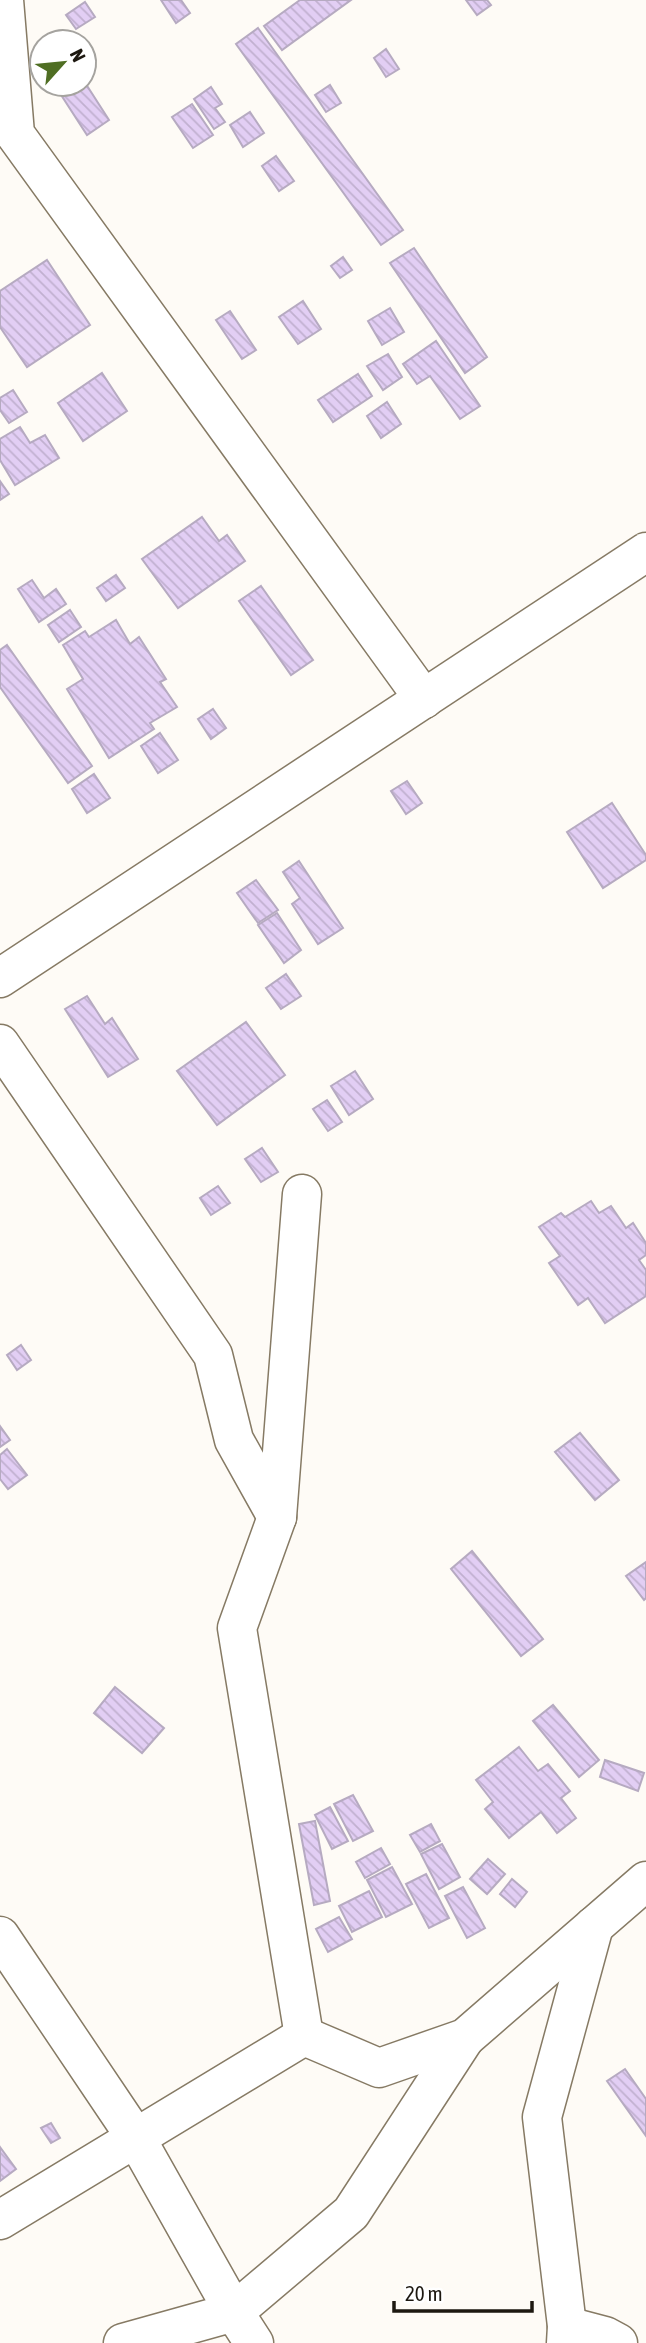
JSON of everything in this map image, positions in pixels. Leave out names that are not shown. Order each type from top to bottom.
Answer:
[{"type":"street","points":[[4,0],[15,134],[425,699]]},
{"type":"street","points":[[0,978],[646,552]]},
{"type":"street","points":[[0,1044],[213,1355],[234,1440],[276,1517]]},
{"type":"street","points":[[302,1194],[276,1517],[237,1628],[304,2036]]},
{"type":"street","points":[[123,2343],[244,2327],[351,2213],[464,2038],[646,1881]]},
{"type":"street","points":[[594,1926],[542,2117],[567,2335],[605,2336],[618,2343]]},
{"type":"street","points":[[0,1936],[136,2138],[244,2327]]},
{"type":"street","points":[[304,2036],[379,2068],[464,2038]]},
{"type":"street","points":[[0,2220],[304,2036]]},
{"type":"building","points":[[161,0],[181,0],[190,13],[176,23]]},
{"type":"building","points":[[300,0],[351,0],[282,50],[264,26]]},
{"type":"building","points":[[466,0],[487,0],[491,5],[477,15]]},
{"type":"building","points":[[85,2],[95,17],[75,28],[66,15]]},
{"type":"building","points":[[258,28],[403,230],[381,245],[236,44]]},
{"type":"building","points":[[386,49],[399,69],[386,77],[374,58]]},
{"type":"building","points":[[330,85],[341,103],[326,112],[315,95]]},
{"type":"building","points":[[211,87],[222,104],[215,108],[225,122],[214,129],[194,99]]},
{"type":"building","points":[[63,98],[95,98],[109,120],[87,135]]},
{"type":"building","points":[[192,104],[213,135],[193,148],[172,117]]},
{"type":"building","points":[[250,112],[264,133],[243,147],[230,125]]},
{"type":"building","points":[[276,156],[294,181],[279,191],[262,166]]},
{"type":"building","points":[[414,248],[487,357],[465,373],[390,263]]},
{"type":"building","points":[[343,257],[352,270],[340,278],[331,266]]},
{"type":"building","points":[[47,260],[90,325],[27,367],[0,327],[0,291]]},
{"type":"building","points":[[303,301],[321,329],[298,344],[279,317]]},
{"type":"building","points":[[390,308],[404,332],[382,345],[368,321]]},
{"type":"building","points":[[230,311],[256,350],[242,359],[216,320]]},
{"type":"building","points":[[436,341],[480,406],[460,419],[430,376],[417,384],[403,364]]},
{"type":"building","points":[[388,354],[402,377],[383,390],[367,366]]},
{"type":"building","points":[[102,373],[127,411],[83,441],[58,403]]},
{"type":"building","points":[[358,374],[372,396],[333,422],[318,400]]},
{"type":"building","points":[[13,390],[27,412],[9,423],[0,410],[0,398]]},
{"type":"building","points":[[387,402],[401,424],[381,438],[367,416]]},
{"type":"building","points":[[20,427],[30,443],[45,435],[59,458],[15,485],[0,460],[0,439]]},
{"type":"building","points":[[0,481],[9,494],[0,500]]},
{"type":"building","points":[[202,517],[219,541],[227,535],[245,561],[178,608],[142,559]]},
{"type":"building","points":[[116,575],[125,588],[106,601],[97,588]]},
{"type":"building","points":[[32,580],[44,598],[56,589],[66,604],[39,622],[18,589]]},
{"type":"building","points":[[261,586],[313,660],[291,675],[239,601]]},
{"type":"building","points":[[70,610],[81,627],[59,642],[48,625]]},
{"type":"building","points":[[116,620],[130,644],[139,637],[166,679],[160,682],[177,707],[150,723],[154,729],[109,758],[67,689],[83,679],[63,645],[85,631],[89,637]]},
{"type":"building","points":[[7,645],[92,766],[68,783],[0,687],[0,650]]},
{"type":"building","points":[[213,709],[226,728],[211,739],[198,719]]},
{"type":"building","points":[[160,733],[178,760],[158,773],[141,746]]},
{"type":"building","points":[[94,774],[110,798],[87,813],[72,789]]},
{"type":"building","points":[[407,781],[422,803],[406,814],[391,791]]},
{"type":"building","points":[[612,803],[646,855],[646,860],[603,888],[567,832]]},
{"type":"building","points":[[299,861],[343,928],[318,944],[292,904],[300,898],[283,872]]},
{"type":"building","points":[[256,880],[278,910],[258,923],[237,893]]},
{"type":"building","points":[[277,913],[301,950],[284,963],[258,925]]},
{"type":"building","points":[[286,974],[301,996],[281,1009],[266,988]]},
{"type":"building","points":[[87,996],[105,1024],[112,1018],[138,1059],[108,1077],[65,1009]]},
{"type":"building","points":[[246,1022],[285,1075],[217,1125],[177,1071]]},
{"type":"building","points":[[355,1071],[373,1099],[349,1115],[331,1086]]},
{"type":"building","points":[[327,1100],[342,1122],[328,1131],[313,1109]]},
{"type":"building","points":[[262,1148],[278,1172],[261,1182],[245,1159]]},
{"type":"building","points":[[218,1186],[230,1203],[211,1215],[200,1198]]},
{"type":"building","points":[[591,1201],[599,1213],[611,1206],[626,1228],[633,1223],[646,1243],[646,1255],[639,1260],[646,1270],[646,1296],[605,1323],[588,1298],[578,1305],[549,1263],[560,1256],[539,1227],[561,1213],[565,1217]]},
{"type":"building","points":[[21,1345],[31,1360],[17,1370],[7,1355]]},
{"type":"building","points":[[0,1426],[10,1440],[0,1447]]},
{"type":"building","points":[[580,1433],[619,1480],[595,1500],[555,1452]]},
{"type":"building","points":[[7,1449],[27,1475],[8,1489],[0,1479],[0,1455]]},
{"type":"building","points":[[472,1551],[543,1639],[521,1656],[451,1569]]},
{"type":"building","points":[[646,1562],[646,1598],[644,1600],[626,1576]]},
{"type":"building","points":[[115,1687],[164,1728],[142,1753],[94,1713]]},
{"type":"building","points":[[553,1705],[599,1760],[579,1777],[533,1721]]},
{"type":"building","points":[[519,1747],[538,1771],[548,1764],[570,1791],[561,1798],[576,1818],[557,1833],[541,1812],[509,1838],[485,1809],[493,1802],[476,1780]]},
{"type":"building","points":[[605,1760],[644,1773],[638,1791],[600,1777]]},
{"type":"building","points":[[353,1795],[373,1831],[353,1841],[334,1804]]},
{"type":"building","points":[[330,1807],[348,1841],[332,1849],[315,1815]]},
{"type":"building","points":[[315,1821],[330,1901],[314,1905],[299,1824]]},
{"type":"building","points":[[431,1824],[440,1841],[420,1852],[410,1835]]},
{"type":"building","points":[[442,1844],[460,1877],[439,1889],[421,1854]]},
{"type":"building","points":[[381,1848],[390,1864],[365,1878],[356,1862]]},
{"type":"building","points":[[488,1859],[505,1874],[487,1894],[470,1879]]},
{"type":"building","points":[[392,1867],[412,1904],[386,1917],[367,1880]]},
{"type":"building","points":[[426,1874],[449,1918],[429,1928],[406,1884]]},
{"type":"building","points":[[512,1879],[527,1892],[515,1907],[500,1894]]},
{"type":"building","points":[[463,1887],[485,1928],[467,1938],[445,1896]]},
{"type":"building","points":[[369,1891],[382,1917],[352,1932],[339,1906]]},
{"type":"building","points":[[339,1917],[352,1939],[328,1952],[316,1929]]},
{"type":"building","points":[[625,2069],[646,2099],[646,2136],[607,2081]]},
{"type":"building","points":[[51,2123],[60,2138],[51,2143],[41,2128]]},
{"type":"building","points":[[0,2147],[16,2169],[0,2181]]}]
